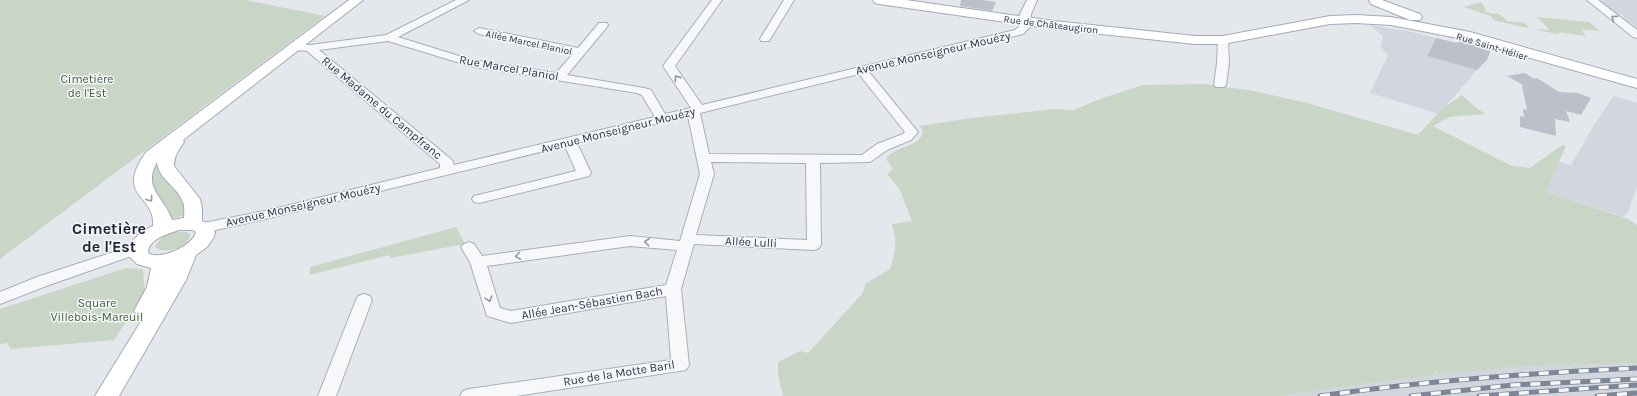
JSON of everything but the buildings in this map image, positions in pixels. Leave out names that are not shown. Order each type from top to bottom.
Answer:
[{"type":"main road","points":[[162,229],[164,224],[163,216],[143,188],[142,172],[144,166],[152,156],[357,0]]},
{"type":"main road","name":"Rue de Châteaugiron","points":[[879,0],[925,3],[1026,22],[1180,39],[1223,40],[1322,21],[1343,19],[1391,21],[1445,31]]},
{"type":"main road","points":[[1375,0],[1382,5],[1428,22],[1445,31]]},
{"type":"main road","points":[[1375,0],[1447,26],[1530,53]]},
{"type":"main road","name":"Rue Saint-Hélier","points":[[1445,31],[1530,53],[1637,84]]},
{"type":"main road","name":"Rue Saint-Hélier","points":[[1445,31],[1637,89]]},
{"type":"main road","points":[[190,128],[172,146],[165,160],[167,170],[192,200],[198,226]]},
{"type":"main road","points":[[178,224],[198,226],[205,232],[201,242],[188,252],[169,260],[146,256],[148,237],[162,229],[178,224]]},
{"type":"main road","points":[[107,396],[176,280],[188,252]]},
{"type":"main road","points":[[96,396],[133,338],[151,301],[160,277],[161,269],[146,256]]},
{"type":"street","points":[[390,38],[464,0]]},
{"type":"street","points":[[696,111],[669,66],[717,0]]},
{"type":"street","points":[[765,39],[789,0]]},
{"type":"street","points":[[1026,22],[1025,16],[1032,0]]},
{"type":"street","points":[[1592,0],[1637,35]]},
{"type":"street","name":"Avenue Monseigneur Mouézy","points":[[198,226],[265,215],[1019,32],[1024,29],[1026,22]]},
{"type":"street","name":"Allée Marcel Planiol","points":[[559,77],[603,25]]},
{"type":"street","name":"Allée Marcel Planiol","points":[[479,31],[580,52]]},
{"type":"street","name":"Rue Marcel Planiol","points":[[295,47],[310,48],[390,38],[470,63],[640,90],[647,93],[662,119]]},
{"type":"street","points":[[1220,85],[1223,63],[1223,40]]},
{"type":"street","name":"Rue Madame du Campfranc","points":[[310,48],[447,164],[447,171]]},
{"type":"street","points":[[704,158],[866,160],[882,147],[907,137],[912,132],[861,70]]},
{"type":"street","name":"Rue de la Motte Baril","points":[[469,396],[680,365],[673,289],[707,174],[696,111]]},
{"type":"street","points":[[479,199],[584,173],[569,142]]},
{"type":"street","name":"Allée Lulli","points":[[687,242],[814,245],[813,160]]},
{"type":"street","points":[[478,262],[630,241],[687,242]]},
{"type":"street","name":"Allée Jean-Sébastien Bach","points":[[469,247],[478,262],[492,312],[511,317],[673,289]]},
{"type":"street","points":[[5,297],[44,290],[146,256]]},
{"type":"street","points":[[327,396],[364,300]]},
{"type":"shaded area","points":[[1600,0],[1637,0],[1637,28],[1623,17],[1623,15],[1614,13]]},
{"type":"shaded area","points":[[1370,25],[1412,32],[1436,38],[1428,56],[1477,70],[1439,114],[1370,93],[1388,55],[1381,48],[1383,36]]},
{"type":"shaded area","points":[[1614,96],[1637,103],[1637,186],[1628,212],[1624,217],[1546,192],[1559,162],[1571,165],[1597,120]]},
{"type":"shaded area","points":[[1572,363],[1578,365],[1637,363],[1637,396],[1279,396],[1300,393],[1299,391],[1367,383],[1366,381],[1371,383],[1435,375],[1434,373],[1507,366],[1573,365]]},
{"type":"green space","name":"Cimetière de l'Est","points":[[0,0],[245,0],[325,16],[0,259]]},
{"type":"green space","points":[[1481,2],[1486,9],[1483,11],[1501,15],[1507,21],[1525,23],[1530,29],[1493,20],[1491,16],[1464,7]]},
{"type":"green space","points":[[1537,17],[1589,22],[1600,31],[1581,29],[1586,36],[1559,32],[1559,34],[1532,29],[1550,30]]},
{"type":"green space","points":[[1204,84],[1248,90],[1307,103],[1418,135],[1443,108],[1462,95],[1475,107],[1486,114],[1450,117],[1433,126],[1512,166],[1530,168],[1562,145],[1566,146],[1546,192],[1628,219],[1637,225],[1637,363],[1578,365],[1573,363],[1573,365],[1507,366],[1503,368],[1439,374],[1438,372],[1434,372],[1436,375],[1371,383],[1366,381],[1367,383],[1304,392],[1300,391],[1301,393],[1279,396],[783,396],[778,375],[778,362],[800,351],[808,353],[863,293],[865,284],[890,269],[894,257],[895,246],[895,236],[892,224],[912,221],[900,190],[887,174],[893,169],[886,159],[895,151],[918,140],[923,130],[919,126],[972,118],[1055,109],[1073,110],[1103,98],[1143,85]]},
{"type":"green space","points":[[155,157],[159,172],[172,188],[186,200],[188,215],[172,218],[166,205],[149,181]]},
{"type":"green space","points":[[456,227],[465,244],[390,258],[390,255],[310,275],[310,267]]},
{"type":"green space","points":[[173,232],[186,232],[190,234],[189,239],[182,246],[172,250],[157,249],[155,246],[161,238]]},
{"type":"green space","name":"Square Villebois-Mareuil","points":[[126,268],[143,269],[145,293],[114,340],[11,349],[7,343],[0,344],[0,309]]},
{"type":"railway","points":[[1320,396],[1478,378],[1637,368]]},
{"type":"railway","points":[[1411,396],[1513,385],[1637,379]]},
{"type":"railway","points":[[1479,396],[1637,385]]},
{"type":"railway","points":[[1597,396],[1637,393]]},
{"type":"district","name":"Cimetière de l'Est","points":[[109,237]]}]
